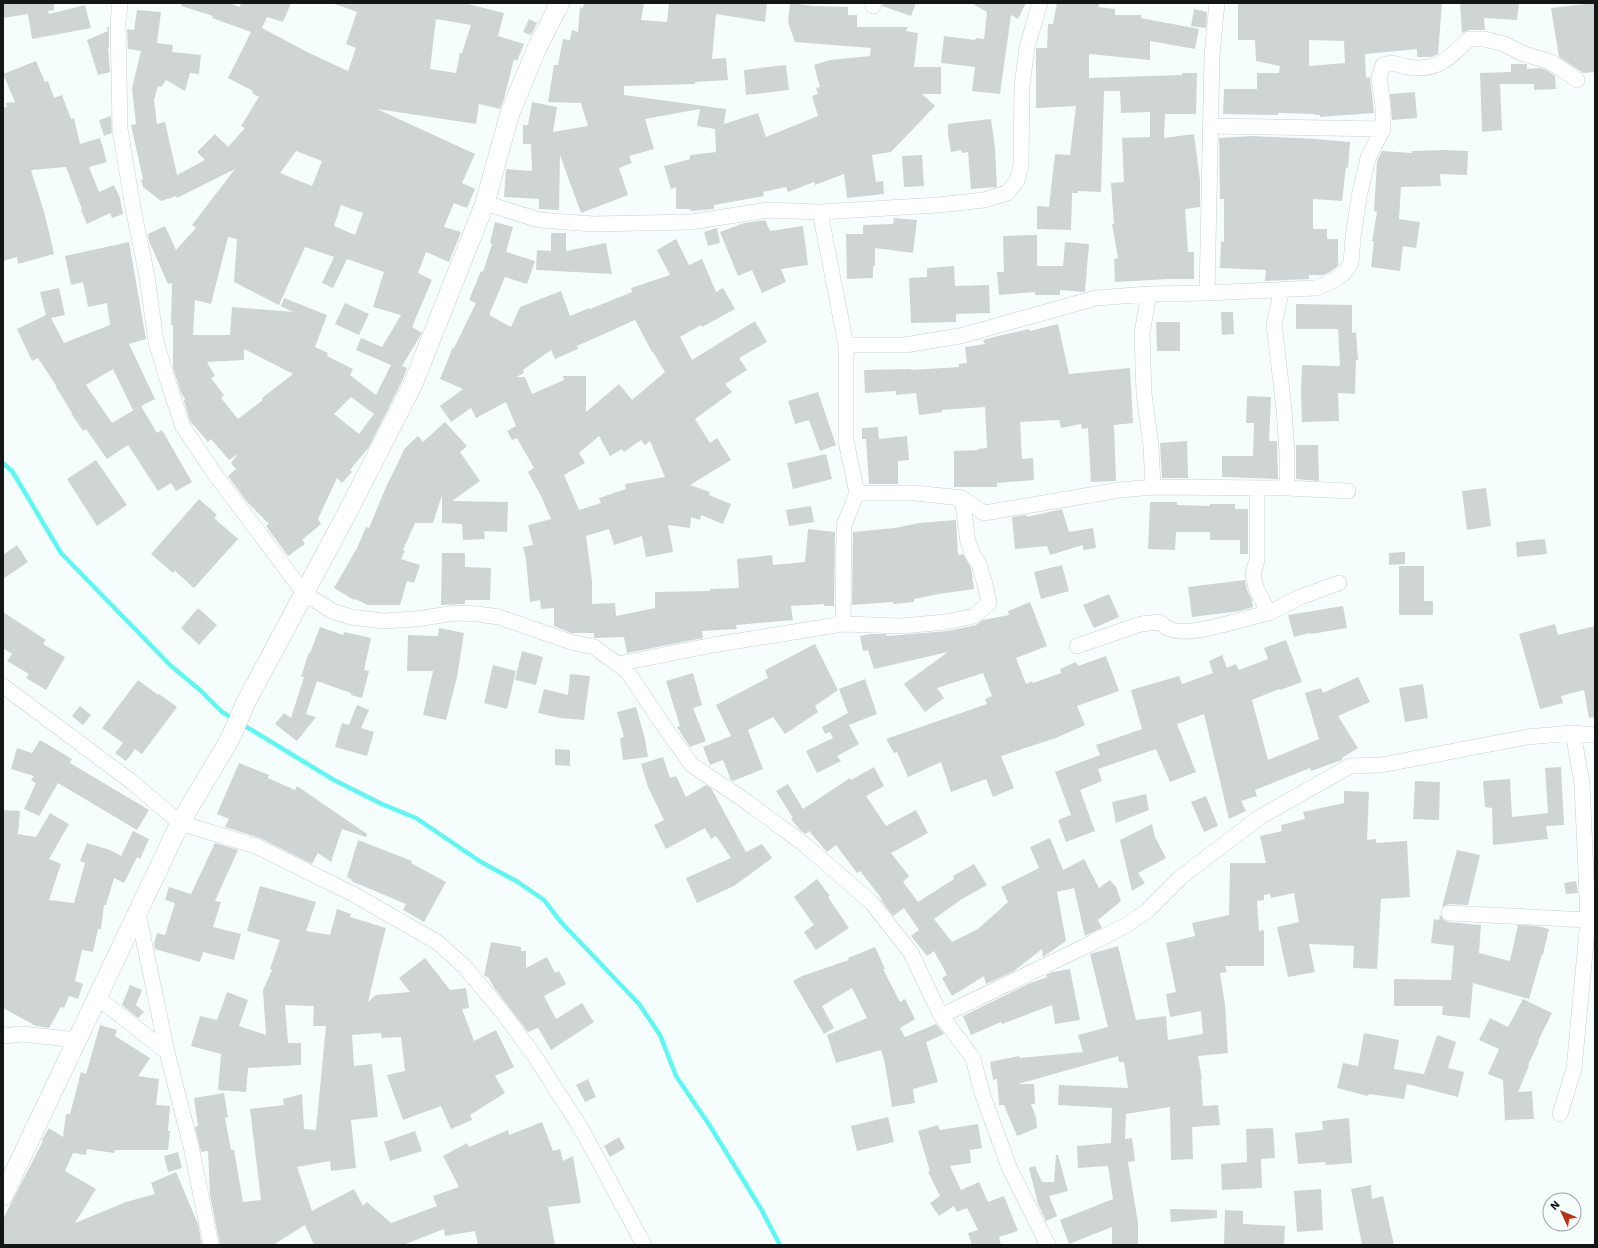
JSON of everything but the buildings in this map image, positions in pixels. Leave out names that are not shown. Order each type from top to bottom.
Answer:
[{"type":"main road","points":[[3,1196],[180,823],[230,739],[246,702],[345,517],[413,384],[485,203],[510,113],[537,48],[560,3]]},
{"type":"street","points":[[120,3],[118,22],[120,129],[133,208],[147,276],[156,342],[183,427],[217,477],[304,593],[332,611],[351,616],[383,621],[416,619],[456,613],[498,617],[571,642],[594,647],[627,671],[692,765],[740,797],[804,844],[872,903],[911,953],[941,1016],[973,1058],[982,1093],[1009,1167],[1048,1245]]},
{"type":"street","points":[[485,203],[539,220],[593,224],[690,222],[768,210],[820,212],[938,205],[984,200],[1007,193],[1017,181],[1021,166],[1022,86],[1027,47],[1040,3]]},
{"type":"street","points":[[1207,293],[1212,55],[1217,3]]},
{"type":"street","points":[[846,345],[905,344],[960,336],[1096,298],[1149,294],[1316,288],[1335,280],[1351,263],[1353,238],[1368,158],[1382,129],[1383,107],[1379,77],[1384,66],[1393,62],[1407,67],[1431,68],[1446,60],[1469,39],[1485,39],[1504,44],[1524,54],[1551,62],[1577,80]]},
{"type":"street","points":[[1210,126],[1382,129]]},
{"type":"street","points":[[820,212],[846,345],[846,442],[857,493],[844,525],[843,624]]},
{"type":"street","points":[[1282,289],[1274,324],[1287,453],[1287,488]]},
{"type":"street","points":[[1149,294],[1142,333],[1144,394],[1151,446],[1153,487]]},
{"type":"street","points":[[857,493],[915,493],[962,498],[984,512],[1120,490],[1153,487],[1257,489],[1287,488],[1348,491]]},
{"type":"street","points":[[1257,489],[1257,560],[1253,574],[1256,588],[1269,613]]},
{"type":"street","points":[[618,664],[713,645],[843,624],[901,626],[946,622],[974,616],[989,603],[979,564],[973,555],[968,542],[962,498]]},
{"type":"street","points":[[1077,646],[1141,624],[1159,622],[1169,629],[1181,631],[1214,628],[1252,616],[1269,613],[1300,597],[1340,583]]},
{"type":"street","points":[[3,686],[132,782],[180,823],[256,846],[354,894],[437,942],[464,966],[503,1013],[547,1075],[582,1130],[644,1245]]},
{"type":"street","points":[[941,1016],[1128,924],[1148,910],[1181,877],[1260,817],[1350,766],[1381,765],[1527,737],[1573,733],[1595,735]]},
{"type":"street","points":[[1560,1114],[1574,1069],[1592,921],[1582,784],[1573,733]]},
{"type":"street","points":[[138,913],[167,1052],[191,1146],[211,1245]]},
{"type":"street","points":[[1449,913],[1592,921]]},
{"type":"street","points":[[98,998],[167,1052]]},
{"type":"street","points":[[3,1036],[22,1034],[77,1040]]},
{"type":"waterway","points":[[3,463],[12,471],[61,553],[171,666],[200,690],[222,712],[234,719]]},
{"type":"waterway","points":[[240,723],[334,780],[382,804],[416,818],[481,862],[518,882],[544,900],[560,921],[639,1004],[660,1035],[676,1076],[710,1126],[761,1209],[780,1245]]}]
